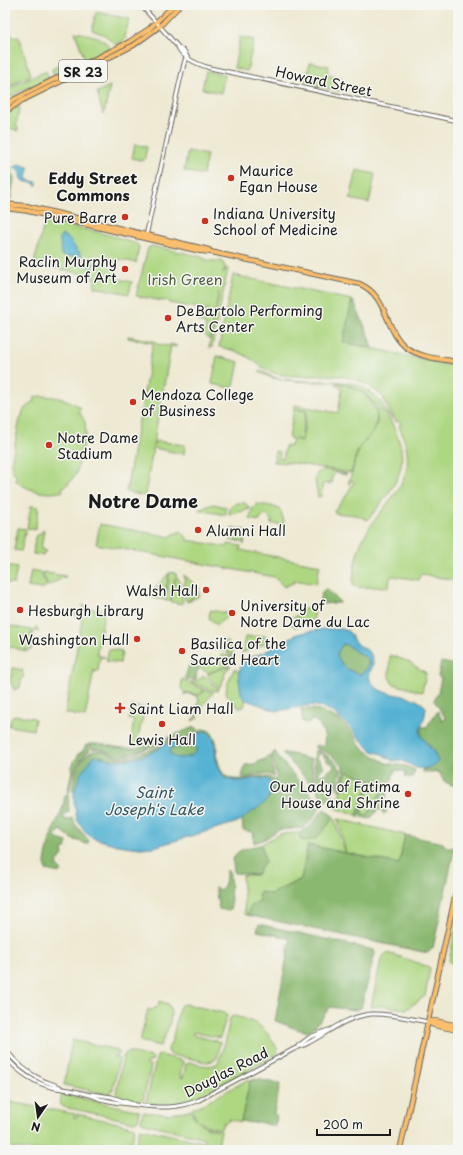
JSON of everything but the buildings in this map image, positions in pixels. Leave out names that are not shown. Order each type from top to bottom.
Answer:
[{"type":"highway","points":[[428,1022],[435,1021],[458,1026]]},
{"type":"highway","points":[[428,1022],[434,1025],[458,1030]]},
{"type":"main road","name":"SR 23","points":[[5,112],[27,98],[147,37],[174,5]]},
{"type":"main road","name":"SR 23","points":[[5,106],[129,42],[158,24],[180,5]]},
{"type":"main road","points":[[5,204],[27,206],[200,251],[211,252],[360,284],[376,296],[396,336],[404,345],[419,354],[458,362]]},
{"type":"main road","points":[[5,208],[33,212],[146,236]]},
{"type":"main road","points":[[400,1150],[458,883]]},
{"type":"street","name":"Howard Street","points":[[141,5],[178,47],[185,52],[187,57],[196,63],[210,68],[458,121]]},
{"type":"street","points":[[146,236],[180,80],[187,57]]},
{"type":"street","name":"Douglas Road","points":[[5,1056],[18,1069],[46,1085],[86,1094],[112,1102],[169,1108],[192,1103],[297,1047],[312,1041],[329,1029],[352,1018],[370,1014],[384,1014],[428,1022]]},
{"type":"street","name":"Douglas Road","points":[[5,1049],[14,1060],[30,1073],[42,1080],[62,1088]]},
{"type":"green space","points":[[96,12],[129,19],[125,37],[126,39],[116,45],[105,35],[92,30]]},
{"type":"green space","points":[[75,32],[99,38],[110,48],[85,60]]},
{"type":"green space","points":[[5,34],[19,37],[31,75],[5,88]]},
{"type":"green space","points":[[240,37],[254,40],[247,71],[234,68]]},
{"type":"green space","points":[[78,56],[80,63],[54,75],[52,69]]},
{"type":"green space","points":[[310,62],[329,66],[327,75],[342,79],[339,91],[305,84]]},
{"type":"green space","points":[[46,71],[49,79],[5,100],[5,90]]},
{"type":"green space","points":[[206,71],[225,75],[221,93],[202,89]]},
{"type":"green space","points":[[110,86],[104,114],[103,114],[97,92]]},
{"type":"green space","points":[[20,105],[16,126],[18,127],[18,131],[5,126],[5,115]]},
{"type":"green space","points":[[135,144],[147,147],[144,161],[132,158]]},
{"type":"green space","points":[[188,151],[207,155],[203,175],[184,171]]},
{"type":"green space","points":[[5,155],[9,161],[14,178],[11,199],[5,199]]},
{"type":"green space","points":[[357,170],[375,174],[369,203],[350,199]]},
{"type":"green space","points":[[45,220],[113,236],[137,244],[139,247],[136,263],[119,259],[115,278],[132,282],[129,294],[94,287],[95,283],[91,276],[34,263]]},
{"type":"green space","name":"Irish Green","points":[[152,246],[199,256],[209,261],[222,261],[225,266],[223,274],[226,268],[228,269],[212,347],[209,348],[219,292],[209,340],[204,334],[206,325],[198,321],[197,316],[199,313],[209,310],[169,303],[166,300],[163,301],[136,296],[148,248]]},
{"type":"green space","points":[[233,275],[352,300],[343,342],[458,367],[458,581],[422,574],[419,577],[419,580],[393,576],[390,578],[389,587],[353,586],[356,561],[361,543],[373,522],[400,486],[405,475],[407,461],[406,445],[399,426],[401,423],[400,421],[397,422],[384,401],[384,398],[375,390],[358,380],[340,376],[295,376],[278,374],[262,367],[243,354],[219,347]]},
{"type":"green space","points":[[352,300],[372,343],[371,348],[343,342]]},
{"type":"green space","points":[[128,336],[154,341],[156,344],[168,346],[171,344],[177,346],[171,346],[153,446],[156,441],[185,445],[184,454],[153,448],[145,496],[126,492],[153,343],[128,338]]},
{"type":"green space","points":[[217,356],[239,362],[234,386],[232,388],[212,384]]},
{"type":"green space","points":[[259,372],[282,379],[309,381],[339,382],[351,383],[362,387],[373,395],[384,407],[395,424],[390,417],[375,405],[366,394],[354,387],[336,382],[309,382],[284,380],[272,378]]},
{"type":"green space","points":[[337,383],[353,388],[368,398],[376,413],[376,422],[373,431],[358,450],[351,473],[293,463],[273,462],[273,460],[275,460],[275,451],[280,452],[279,458],[283,459],[285,446],[291,446],[293,439],[289,438],[294,409],[306,411],[301,440],[295,439],[302,441],[307,411],[294,408],[295,405],[338,413],[342,389],[336,385]]},
{"type":"green space","name":"Notre Dame Stadium","points":[[40,396],[72,402],[81,408],[79,411],[85,422],[86,435],[76,474],[69,483],[62,488],[63,491],[44,493],[25,487],[15,480],[17,478],[12,469],[12,459],[22,412],[34,401],[34,398]]},
{"type":"green space","points":[[375,408],[382,412],[390,422],[401,446],[402,459],[400,470],[391,490],[368,520],[356,515],[335,513],[334,511],[344,499],[354,482],[351,480],[348,484],[359,450],[376,427],[377,416]]},
{"type":"green space","points":[[322,469],[347,474],[335,473],[333,475],[332,483],[329,482],[329,485],[325,483],[323,484],[321,496],[318,497],[315,481],[317,473]]},
{"type":"green space","points":[[236,503],[245,503],[250,509],[229,515],[230,508]]},
{"type":"green space","points":[[213,504],[226,507],[226,515],[198,510]]},
{"type":"green space","points":[[257,504],[280,509],[284,521],[283,525],[270,523],[272,521],[265,515],[260,519],[260,521],[250,519],[252,509]]},
{"type":"green space","points":[[31,506],[39,507],[35,530],[27,528]]},
{"type":"green space","points":[[100,524],[171,537],[172,535],[181,531],[187,540],[227,547],[228,544],[241,546],[240,550],[320,565],[316,584],[295,580],[295,582],[284,587],[274,577],[96,544]]},
{"type":"green space","points":[[18,528],[26,529],[21,551],[14,550]]},
{"type":"green space","points":[[232,528],[246,530],[244,545],[243,542],[230,540]]},
{"type":"green space","points":[[44,530],[41,549],[47,551],[42,555],[33,554],[35,537]]},
{"type":"green space","points":[[9,566],[17,568],[14,584],[5,583],[5,571]]},
{"type":"green space","points":[[31,570],[40,572],[47,586],[41,589],[28,587]]},
{"type":"green space","points":[[42,572],[65,576],[66,576],[48,586]]},
{"type":"green space","points":[[170,572],[175,573],[180,584],[183,595],[182,604],[171,602],[175,578],[171,601],[165,601]]},
{"type":"green space","points":[[169,573],[164,600],[152,598],[156,587]]},
{"type":"green space","points":[[184,575],[200,589],[188,601],[199,591],[199,596],[188,602],[186,601]]},
{"type":"green space","points":[[326,588],[340,603],[318,604],[322,593]]},
{"type":"green space","points":[[82,605],[93,609],[101,609],[95,611],[104,613],[97,653],[99,656],[105,657],[100,657],[98,671],[94,672],[94,670],[85,717],[65,713],[82,620],[74,614],[84,611]]},
{"type":"green space","points":[[306,608],[315,610],[313,621],[296,627],[293,626],[291,622],[295,616],[300,616],[302,611]]},
{"type":"green space","points":[[211,610],[230,614],[217,625],[209,618]]},
{"type":"green space","points":[[5,625],[31,630],[30,641],[33,629],[36,626],[38,632],[34,631],[31,650],[25,649],[28,652],[8,646],[8,656],[6,656]]},
{"type":"green space","points":[[266,636],[271,641],[242,653],[245,637]]},
{"type":"green space","points":[[225,641],[230,644],[233,655],[228,654],[227,650],[223,651],[211,648],[212,643]]},
{"type":"green space","points":[[344,644],[350,646],[367,658],[368,665],[361,674],[349,670],[340,661],[337,653]]},
{"type":"green space","points":[[109,649],[122,651],[120,663],[106,661]]},
{"type":"green space","points":[[222,655],[233,657],[231,664],[208,673],[199,665],[201,660],[204,659],[218,664],[219,658],[221,659]]},
{"type":"green space","points":[[390,655],[407,661],[426,673],[422,692],[393,684],[389,677]]},
{"type":"green space","points":[[191,662],[200,669],[197,671],[196,679],[188,680],[185,678]]},
{"type":"green space","points":[[441,662],[451,664],[456,668],[453,681],[457,699],[454,715],[458,717],[458,786],[451,785],[444,781],[439,772],[423,772],[422,770],[431,767],[436,758],[430,746],[421,736],[421,727],[427,727],[438,711],[442,721],[446,719],[434,700],[438,693],[441,678],[438,676]]},
{"type":"green space","points":[[231,666],[225,672],[224,679],[219,688],[208,676],[208,674],[217,670]]},
{"type":"green space","points":[[13,668],[23,670],[22,673],[24,675],[20,687],[14,690],[9,677],[12,676]]},
{"type":"green space","points":[[234,669],[240,672],[241,689],[244,699],[246,700],[244,707],[239,708],[226,694],[227,685]]},
{"type":"green space","points":[[204,676],[218,689],[217,691],[191,682]]},
{"type":"green space","points":[[182,679],[204,690],[203,692],[199,695],[184,692],[181,689]]},
{"type":"green space","points":[[205,690],[213,692],[204,704],[198,717],[193,721],[192,719],[195,719],[199,699],[197,698],[198,696],[191,694],[199,695]]},
{"type":"green space","points":[[132,706],[145,708],[137,742],[133,742],[132,733],[134,721],[129,719]]},
{"type":"green space","points":[[301,709],[319,710],[340,720],[353,733],[360,746],[368,752],[386,763],[405,766],[415,770],[412,778],[405,777],[406,772],[395,770],[385,801],[387,803],[386,813],[383,814],[382,810],[379,809],[370,819],[357,816],[370,779],[347,772],[341,790],[338,789],[343,775],[343,766],[331,755],[314,747],[316,745],[323,747],[325,740],[321,727],[316,721],[312,720],[308,724],[303,722]],"holes":[[[372,780],[385,783],[377,800],[367,815],[361,813]]]},
{"type":"green space","points":[[14,715],[34,718],[33,730],[9,726]]},
{"type":"green space","points":[[194,727],[198,729],[197,731],[186,738],[167,740],[167,738]]},
{"type":"green space","points":[[202,729],[209,730],[214,737],[217,743],[217,756],[220,767],[224,775],[232,779],[263,776],[274,780],[277,779],[272,754],[275,751],[278,757],[321,806],[311,821],[303,828],[278,830],[265,839],[254,843],[252,832],[243,830],[242,819],[269,798],[273,788],[262,778],[238,781],[225,778],[218,765],[216,758],[216,744],[213,738],[202,732],[186,741],[165,744],[150,753],[133,759],[114,760],[101,756],[77,784],[74,791],[72,791],[80,763],[89,753],[103,751],[123,758],[158,747],[162,743],[168,741],[181,740],[193,736]]},
{"type":"green space","points":[[162,742],[157,745],[121,757],[104,750],[92,749],[89,744],[120,748],[134,748]]},
{"type":"green space","points":[[86,745],[88,745],[90,750],[75,770],[70,787],[69,812],[63,814],[65,820],[73,818],[75,824],[89,841],[87,844],[72,839],[61,830],[55,836],[57,839],[67,842],[66,847],[62,851],[63,855],[57,862],[57,866],[62,871],[59,873],[46,870],[45,862],[50,838],[63,807],[65,795],[67,795],[72,766],[75,759],[77,759],[78,754],[82,752]]},
{"type":"green space","points":[[194,745],[197,750],[188,757],[181,758],[170,754],[169,750],[171,748]]},
{"type":"green space","points":[[316,750],[330,758],[341,770],[338,784],[327,801],[325,801],[318,792],[314,760]],"holes":[[[321,753],[329,763],[331,762],[334,767],[321,776],[318,772],[324,767],[316,756]]]},
{"type":"green space","points":[[282,753],[311,759],[316,789]]},
{"type":"green space","points":[[271,756],[274,777],[262,774],[242,777],[245,765],[254,764]]},
{"type":"green space","points":[[347,771],[370,779],[357,815],[335,808]]},
{"type":"green space","points":[[372,780],[385,783],[367,815],[361,813]]},
{"type":"green space","points":[[324,809],[334,817],[324,830],[316,837],[301,840],[299,833],[310,826]]},
{"type":"green space","points":[[334,817],[345,853],[308,845],[301,879],[271,894],[261,892],[258,894],[260,901],[251,905],[247,915],[245,914],[242,875],[257,875],[265,861],[262,846],[260,845],[280,834],[299,833],[301,840],[316,839]]},
{"type":"green space","points":[[338,819],[405,835],[400,864],[346,853]]},
{"type":"green space","points":[[405,835],[443,843],[447,848],[452,848],[455,846],[433,948],[428,953],[247,915],[251,905],[260,901],[258,894],[261,892],[271,894],[301,879],[308,845],[399,864]]},
{"type":"green space","points":[[260,845],[262,846],[265,861],[257,875],[234,873],[233,861],[236,854],[246,848]]},
{"type":"green space","points":[[226,871],[229,871],[230,874],[231,907],[229,911],[219,909],[215,887],[219,890],[223,887],[226,880]]},
{"type":"green space","points":[[458,916],[458,964],[449,962]]},
{"type":"green space","points":[[259,924],[374,950],[375,953],[361,1008],[355,1010],[330,1007],[309,1032],[275,1021],[290,940],[288,938],[257,931]]},
{"type":"green space","points":[[386,953],[429,967],[430,969],[425,996],[407,1009],[381,1006],[371,1007],[381,959]]},
{"type":"green space","points":[[159,1001],[168,1004],[171,1014],[169,1025],[160,1046],[140,1041],[148,1009],[152,1010],[158,1006]]},
{"type":"green space","points":[[186,1004],[227,1015],[220,1038],[193,1032],[193,1035],[220,1042],[217,1058],[212,1061],[207,1062],[172,1055],[169,1053],[168,1049],[172,1041],[179,1008],[181,1005]]},
{"type":"green space","points":[[233,1016],[251,1021],[265,1030],[277,1048],[278,1053],[204,1095],[192,1100],[169,1106],[146,1102],[157,1056],[161,1055],[183,1061],[180,1077],[183,1078],[186,1064],[189,1062],[204,1066],[215,1065],[218,1063],[226,1040],[230,1018]]},
{"type":"green space","points":[[72,1040],[117,1050],[120,1054],[114,1056],[114,1058],[118,1057],[119,1059],[113,1089],[110,1094],[64,1085]]},
{"type":"green space","points":[[129,1052],[151,1057],[153,1059],[151,1062],[146,1062],[146,1064],[151,1066],[143,1100],[141,1102],[120,1097],[116,1093],[123,1057]]},
{"type":"green space","points":[[249,1079],[250,1081],[241,1122],[229,1119],[229,1121],[223,1123],[221,1129],[203,1124],[196,1118],[192,1109]]},
{"type":"green space","points":[[256,1079],[280,1084],[274,1113],[277,1116],[275,1126],[258,1122],[251,1123],[241,1121],[250,1081]]},
{"type":"green space","points":[[62,1094],[140,1111],[138,1120],[134,1122],[64,1107],[60,1104]]},
{"type":"green space","points":[[5,1101],[75,1114],[74,1117],[76,1118],[77,1114],[135,1127],[130,1150],[23,1150],[5,1146]]},
{"type":"green space","points":[[190,1110],[202,1125],[221,1131],[218,1145],[212,1144],[211,1148],[204,1141],[204,1138],[141,1121],[143,1112],[168,1114]]},
{"type":"green space","points":[[140,1128],[202,1142],[212,1150],[134,1150]]},
{"type":"water","points":[[19,164],[28,167],[27,177],[30,181],[37,182],[37,185],[21,179],[19,171],[14,168]]},
{"type":"water","points":[[62,235],[68,238],[84,259],[87,261],[92,261],[94,264],[92,267],[85,265],[75,256],[66,257],[61,255],[59,238]]},
{"type":"water","points":[[322,629],[341,629],[348,631],[358,645],[371,654],[373,665],[369,675],[372,683],[376,687],[386,693],[413,699],[426,707],[420,731],[421,736],[433,751],[438,761],[436,765],[421,769],[401,760],[393,761],[382,754],[372,751],[352,729],[334,713],[325,708],[313,705],[276,711],[244,699],[241,694],[239,680],[240,668],[246,659],[263,653],[297,634]],"holes":[[[342,645],[346,645],[367,659],[369,664],[368,667],[361,674],[349,670],[340,661],[337,653]]]},
{"type":"water","name":"Saint Joseph's Lake","points":[[205,731],[209,733],[214,739],[217,764],[225,778],[242,781],[264,778],[272,783],[272,791],[262,805],[238,822],[154,847],[140,848],[117,845],[93,838],[87,834],[77,820],[74,803],[74,791],[80,775],[91,759],[95,756],[114,760],[133,759],[150,753],[160,748],[164,744],[186,741]],"holes":[[[194,745],[197,750],[195,753],[185,758],[170,754],[171,748]]]},
{"type":"place","name":"Maurice Egan House","points":[[231,178]]},
{"type":"place","name":"Pure Barre","points":[[125,217]]},
{"type":"place","name":"Indiana University School of Medicine","points":[[205,221]]},
{"type":"place","name":"Raclin Murphy Museum of Art","points":[[125,269]]},
{"type":"place","name":"DeBartolo Performing Arts Center","points":[[168,318]]},
{"type":"place","name":"Mendoza College of Business","points":[[133,402]]},
{"type":"place","name":"Notre Dame Stadium","points":[[49,445]]},
{"type":"place","name":"Alumni Hall","points":[[198,530]]},
{"type":"place","name":"Walsh Hall","points":[[206,590]]},
{"type":"place","name":"Hesburgh Library","points":[[20,610]]},
{"type":"place","name":"University of Notre Dame du Lac","points":[[232,613]]},
{"type":"place","name":"Washington Hall","points":[[137,639]]},
{"type":"place","name":"Basilica of the Sacred Heart","points":[[182,651]]},
{"type":"place","name":"Saint Liam Hall","points":[[120,708]]},
{"type":"place","name":"Lewis Hall","points":[[162,724]]},
{"type":"place","name":"Our Lady of Fatima House and Shrine","points":[[408,794]]},
{"type":"district","name":"Eddy Street Commons","points":[[93,186]]},
{"type":"district","name":"Notre Dame","points":[[143,500]]}]
